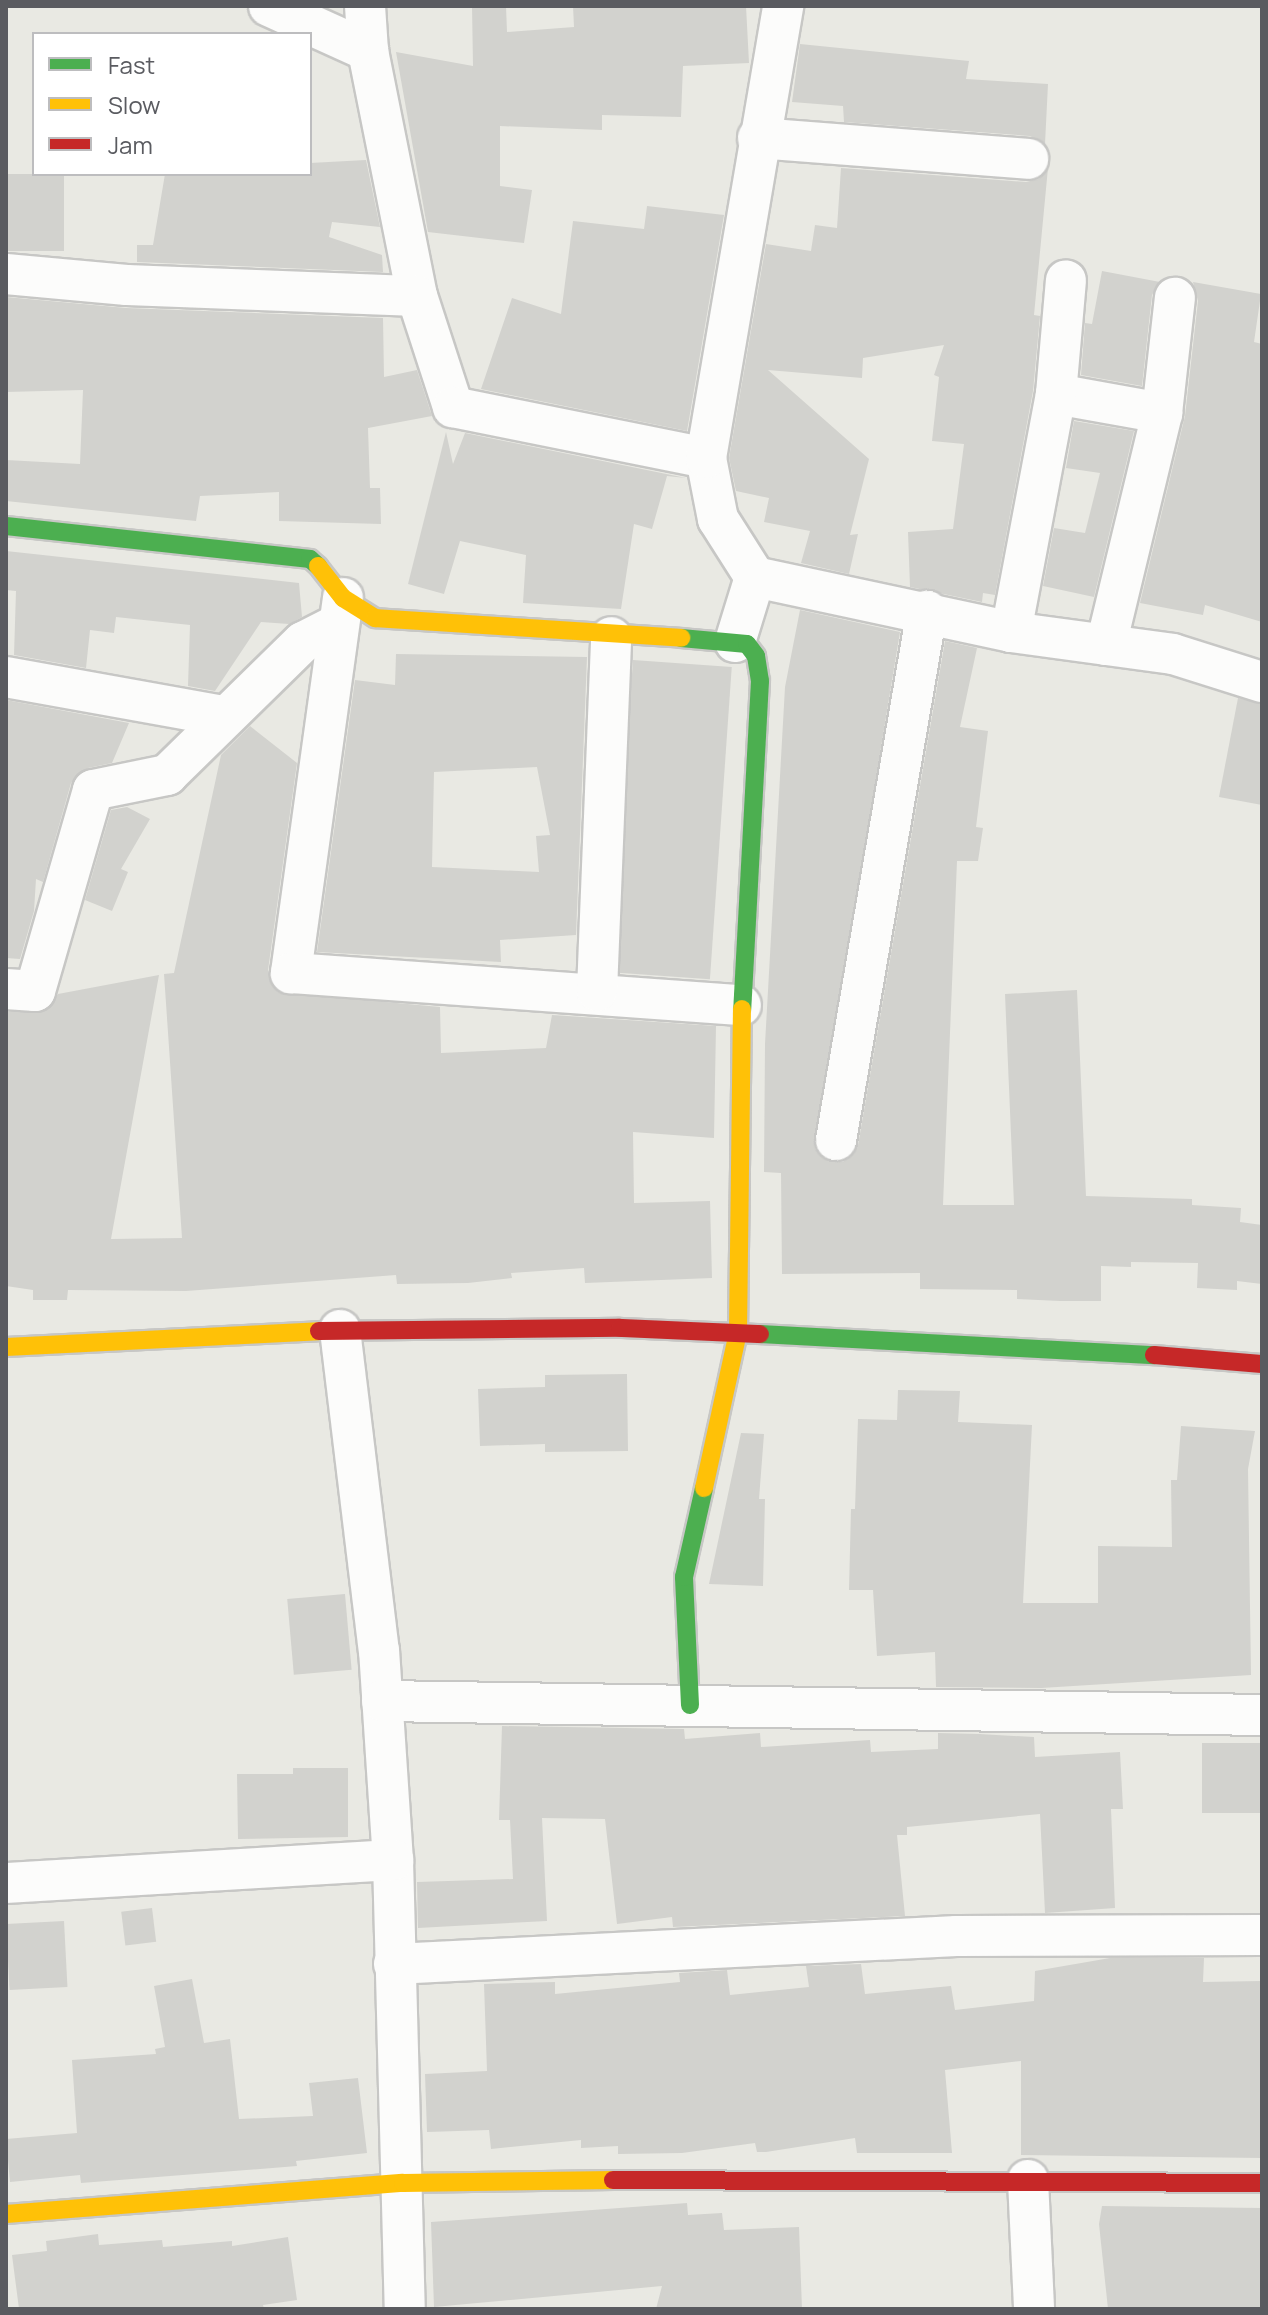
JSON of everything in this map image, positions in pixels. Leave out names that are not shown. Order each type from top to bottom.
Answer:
[{"type":"street","points":[[269,6],[368,51]]},
{"type":"street","points":[[365,6],[368,51],[417,296],[453,407],[706,458]]},
{"type":"street","points":[[783,6],[758,138],[706,458],[718,519],[755,577],[927,611],[1011,632],[1173,654],[1262,682]]},
{"type":"street","points":[[758,138],[1028,159]]},
{"type":"street","points":[[6,274],[127,285],[417,296]]},
{"type":"street","points":[[1011,632],[1056,394],[1066,280]]},
{"type":"street","points":[[1106,645],[1162,413],[1175,298]]},
{"type":"street","points":[[1056,394],[1162,413]]},
{"type":"street","points":[[6,526],[310,559],[329,576],[340,612],[291,973],[597,991],[741,1005]]},
{"type":"street","points":[[735,642],[755,577]]},
{"type":"street","points":[[836,1140],[927,611]]},
{"type":"street","points":[[6,989],[35,991],[93,790],[167,775],[223,716],[340,612],[375,618],[611,637],[747,644],[756,656],[760,681],[741,1005],[738,1332],[684,1577],[690,1705]]},
{"type":"street","points":[[597,991],[611,637]]},
{"type":"street","points":[[6,677],[223,716]]},
{"type":"street","points":[[340,1330],[382,1701],[393,1860],[405,2309]]},
{"type":"street","points":[[6,1347],[340,1330],[738,1332],[1013,1344],[1262,1364]]},
{"type":"street","points":[[382,1701],[1262,1715]]},
{"type":"street","points":[[6,1883],[393,1860]]},
{"type":"street","points":[[394,1964],[956,1936],[1262,1935]]},
{"type":"street","points":[[6,2214],[403,2183],[763,2177],[1262,2183]]},
{"type":"street","points":[[1028,2180],[1034,2309]]},
{"type":"building","points":[[472,6],[506,6],[507,32],[574,27],[573,6],[746,6],[749,63],[683,66],[681,117],[602,115],[602,130],[500,126],[500,186],[532,190],[524,243],[428,232],[396,52],[473,66]]},
{"type":"building","points":[[800,44],[969,61],[966,79],[1048,84],[1045,144],[1030,136],[844,122],[843,106],[792,102]]},
{"type":"building","points":[[366,160],[380,227],[332,222],[329,237],[382,255],[383,272],[137,262],[137,245],[153,245],[165,176],[312,176],[312,163]]},
{"type":"building","points":[[841,168],[1026,182],[1039,179],[1048,168],[1034,315],[1040,316],[1033,391],[995,595],[983,593],[982,602],[910,587],[908,532],[953,529],[964,444],[932,441],[939,377],[934,375],[944,345],[863,358],[862,378],[768,370],[869,459],[850,535],[858,534],[849,574],[801,563],[810,531],[764,522],[769,498],[736,491],[729,458],[766,244],[811,251],[815,225],[837,228]]},
{"type":"building","points":[[6,174],[64,176],[64,251],[6,251]]},
{"type":"building","points":[[647,206],[724,215],[687,431],[481,389],[512,298],[561,314],[573,221],[644,229]]},
{"type":"building","points":[[1102,271],[1160,282],[1152,295],[1142,386],[1081,375],[1085,323],[1092,324]]},
{"type":"building","points":[[1193,282],[1261,294],[1254,342],[1262,344],[1262,622],[1205,605],[1203,615],[1140,603],[1185,416],[1198,301]]},
{"type":"building","points":[[6,297],[126,308],[383,318],[384,377],[417,370],[432,416],[368,428],[370,488],[380,488],[381,524],[279,521],[279,492],[200,496],[196,521],[6,501],[6,460],[80,464],[83,390],[6,392]]},
{"type":"building","points":[[1074,421],[1134,431],[1094,597],[1043,586],[1054,528],[1085,533],[1100,473],[1066,468]]},
{"type":"building","points":[[446,432],[453,464],[465,433],[686,478],[667,476],[652,529],[634,524],[621,609],[523,603],[526,555],[460,541],[444,594],[408,584]]},
{"type":"building","points":[[6,551],[299,583],[302,617],[289,624],[261,622],[215,691],[188,686],[190,625],[116,617],[114,633],[90,630],[86,668],[14,655],[16,591],[6,590]]},
{"type":"building","points":[[800,610],[900,632],[815,1149],[831,1162],[843,1162],[858,1145],[945,641],[977,648],[960,727],[988,731],[976,827],[983,828],[978,861],[957,861],[943,1205],[1014,1205],[1005,994],[1077,990],[1086,1196],[1192,1199],[1192,1205],[1241,1208],[1240,1222],[1262,1225],[1262,1284],[1237,1281],[1237,1290],[1197,1288],[1198,1263],[1131,1262],[1131,1267],[1101,1266],[1101,1301],[1060,1301],[1017,1299],[1017,1290],[920,1289],[920,1273],[782,1274],[781,1173],[764,1172],[765,1044],[785,687]]},
{"type":"building","points":[[396,654],[587,657],[576,935],[500,940],[501,962],[317,952],[355,680],[395,685]],"holes":[[[537,767],[550,835],[536,836],[539,872],[432,867],[434,772]]]},
{"type":"building","points":[[633,660],[732,667],[710,979],[611,972]]},
{"type":"building","points":[[1238,698],[1262,704],[1262,805],[1219,797]]},
{"type":"building","points":[[6,700],[129,723],[112,763],[88,768],[71,783],[43,882],[36,879],[34,911],[20,959],[6,958]]},
{"type":"building","points":[[250,726],[297,763],[268,970],[278,992],[440,1007],[441,1053],[546,1048],[552,1015],[716,1026],[714,1138],[633,1132],[634,1203],[710,1201],[712,1278],[585,1283],[584,1268],[511,1273],[512,1278],[468,1283],[397,1284],[396,1275],[186,1291],[68,1290],[67,1300],[33,1300],[33,1290],[6,1286],[6,1012],[43,1012],[58,994],[159,975],[111,1239],[182,1238],[164,974],[174,973],[221,755]]},
{"type":"building","points":[[127,807],[150,819],[121,869],[128,872],[112,911],[85,900],[111,810]]},
{"type":"building","points":[[627,1374],[628,1451],[545,1452],[545,1444],[480,1446],[478,1389],[545,1387],[545,1375]]},
{"type":"building","points":[[898,1390],[960,1391],[958,1422],[1032,1425],[1023,1603],[1098,1603],[1098,1546],[1172,1547],[1171,1480],[1177,1480],[1181,1426],[1255,1431],[1248,1469],[1251,1675],[1041,1688],[936,1687],[935,1652],[877,1656],[873,1590],[849,1590],[858,1419],[897,1420]]},
{"type":"building","points":[[741,1433],[764,1434],[759,1499],[765,1499],[763,1586],[709,1584]]},
{"type":"building","points":[[345,1594],[352,1670],[294,1675],[287,1599]]},
{"type":"building","points":[[502,1726],[684,1729],[685,1739],[760,1733],[761,1747],[870,1740],[871,1752],[938,1749],[938,1733],[979,1734],[1034,1737],[1035,1757],[1120,1752],[1123,1809],[1111,1809],[1115,1908],[1045,1913],[1040,1814],[907,1827],[907,1835],[897,1835],[905,1916],[673,1927],[672,1917],[617,1924],[605,1819],[542,1818],[547,1921],[418,1928],[417,1882],[513,1879],[510,1820],[499,1820]]},
{"type":"building","points":[[1202,1743],[1262,1743],[1262,1813],[1202,1813]]},
{"type":"building","points":[[293,1768],[348,1768],[348,1837],[238,1839],[237,1774],[293,1774]]},
{"type":"building","points":[[152,1908],[156,1942],[125,1946],[121,1912]]},
{"type":"building","points":[[64,1921],[67,1987],[10,1990],[6,1924]]},
{"type":"building","points":[[1110,1958],[1204,1958],[1203,1982],[1262,1981],[1262,2158],[1021,2155],[1021,2061],[945,2070],[952,2153],[857,2153],[855,2138],[766,2152],[757,2152],[755,2143],[682,2153],[618,2154],[618,2146],[581,2148],[581,2140],[491,2149],[489,2130],[427,2132],[425,2074],[487,2071],[484,1984],[555,1982],[555,1994],[680,1982],[679,1973],[727,1970],[730,1995],[809,1987],[806,1966],[861,1964],[865,1994],[951,1986],[955,2010],[1034,2001],[1035,1971]]},
{"type":"building","points":[[192,1979],[204,2043],[230,2039],[239,2119],[313,2116],[309,2083],[358,2078],[367,2153],[296,2161],[297,2166],[81,2183],[80,2175],[10,2182],[6,2139],[77,2133],[72,2060],[156,2054],[155,2049],[165,2047],[154,1986]]},
{"type":"building","points":[[687,2203],[688,2215],[722,2213],[724,2230],[799,2227],[802,2309],[656,2309],[662,2286],[434,2307],[431,2222]]},
{"type":"building","points":[[1102,2206],[1262,2208],[1262,2309],[1108,2309],[1099,2224]]},
{"type":"building","points":[[98,2234],[99,2245],[162,2240],[163,2247],[232,2241],[232,2246],[288,2237],[297,2300],[263,2305],[264,2309],[19,2309],[12,2255],[47,2251],[46,2241]]},
{"type":"traffic: fast","points":[[6,526],[310,559],[318,566]]},
{"type":"traffic: fast","points":[[681,638],[747,644],[756,656],[760,681],[742,1009]]},
{"type":"traffic: fast","points":[[760,1334],[1154,1355]]},
{"type":"traffic: fast","points":[[690,1705],[684,1577],[704,1488]]},
{"type":"traffic: slow","points":[[318,566],[343,598],[375,618],[681,638]]},
{"type":"traffic: slow","points":[[704,1488],[738,1332],[742,1009]]},
{"type":"traffic: slow","points":[[6,1347],[319,1331]]},
{"type":"traffic: slow","points":[[6,2214],[403,2183],[613,2180]]},
{"type":"traffic: jam","points":[[319,1331],[620,1328],[760,1334]]},
{"type":"traffic: jam","points":[[1154,1355],[1262,1364]]},
{"type":"traffic: jam","points":[[613,2180],[1262,2183]]}]
